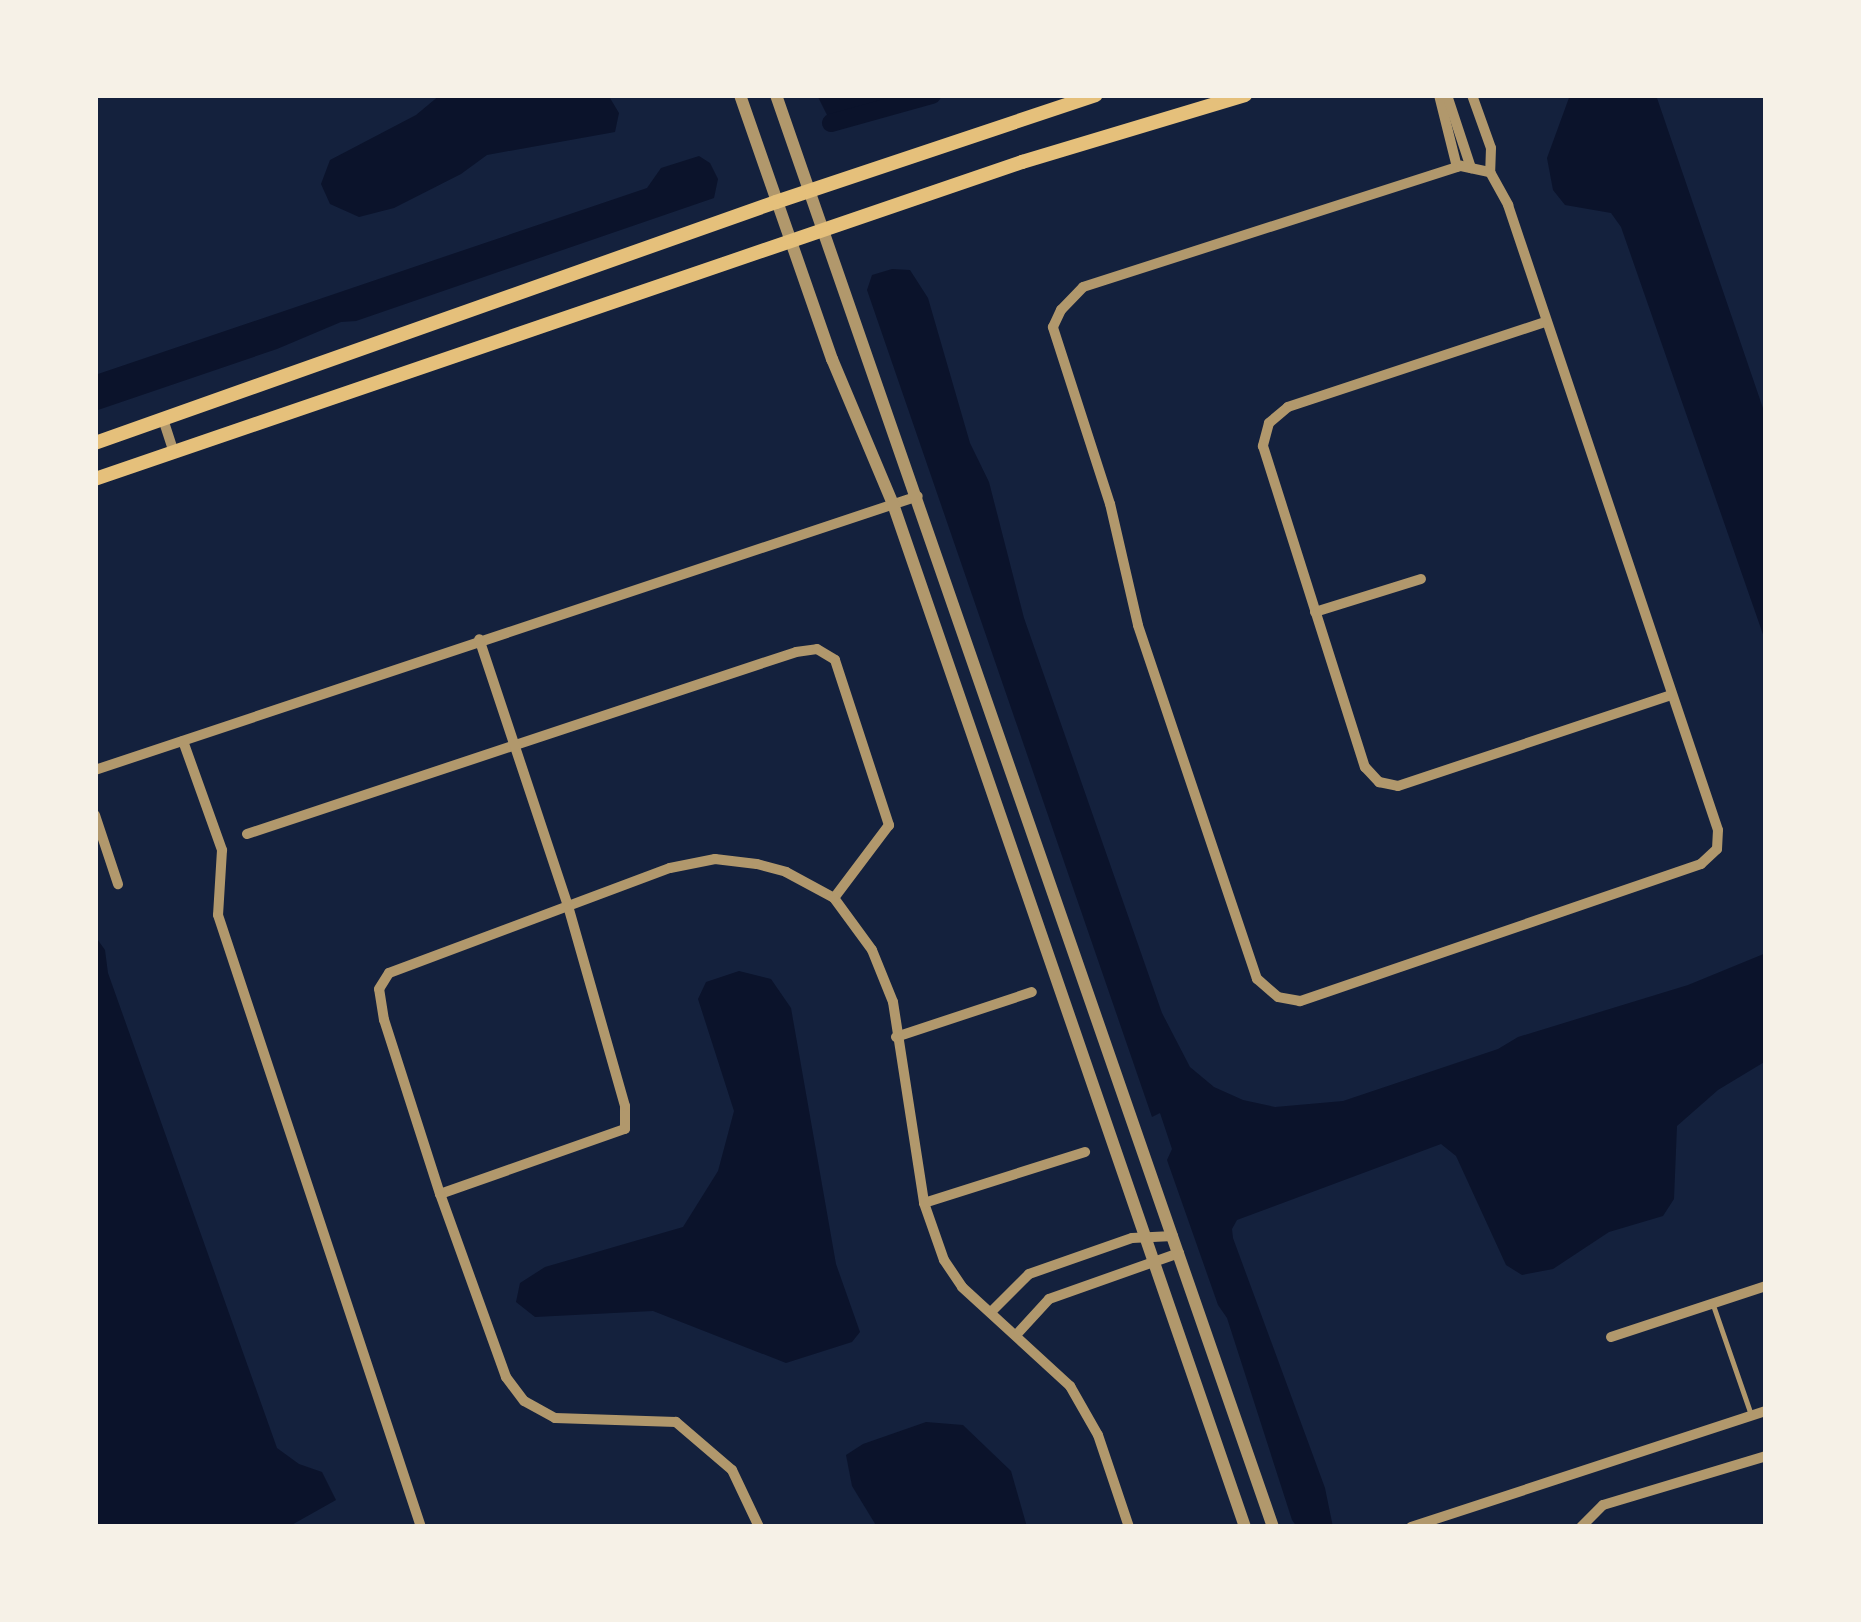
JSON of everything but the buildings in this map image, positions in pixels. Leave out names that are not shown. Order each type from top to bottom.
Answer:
[{"type":"main road","points":[[95,443],[776,202],[1096,95]]},
{"type":"main road","points":[[95,479],[1022,162],[1246,95]]},
{"type":"street","points":[[740,95],[832,359],[892,504],[1245,1527]]},
{"type":"street","points":[[776,95],[1274,1527]]},
{"type":"street","points":[[1439,95],[1457,167]]},
{"type":"street","points":[[1447,95],[1471,168]]},
{"type":"street","points":[[1472,95],[1491,148],[1490,172],[1508,205],[1718,830],[1717,849],[1701,864],[1300,1001],[1278,996],[1257,979],[1138,625],[1110,504],[1053,327],[1060,310],[1083,287],[1457,167],[1490,172]]},
{"type":"street","points":[[1545,322],[1288,406],[1269,423],[1263,446],[1365,766],[1378,782],[1398,786],[1672,694]]},
{"type":"street","points":[[163,419],[174,452]]},
{"type":"street","points":[[95,770],[479,638],[918,496]]},
{"type":"street","points":[[1315,612],[1422,579]]},
{"type":"street","points":[[440,1194],[625,1129],[625,1106],[567,903],[479,638]]},
{"type":"street","points":[[246,834],[817,649],[835,660],[889,825],[834,898]]},
{"type":"street","points":[[183,741],[222,850],[218,916],[421,1527]]},
{"type":"street","points":[[95,815],[118,884]]},
{"type":"street","points":[[758,1527],[732,1470],[676,1422],[555,1418],[524,1401],[506,1377],[440,1194],[384,1020],[380,989],[388,973],[567,903],[670,868],[715,859],[786,872],[834,898],[872,950],[893,1002],[924,1203],[944,1260],[962,1286],[1070,1386],[1098,1435],[1129,1527]]},
{"type":"street","points":[[896,1037],[1032,992]]},
{"type":"street","points":[[924,1203],[1085,1152]]},
{"type":"street","points":[[992,1312],[1030,1274],[1146,1238],[1174,1236]]},
{"type":"street","points":[[1018,1334],[1049,1299],[1180,1253]]},
{"type":"street","points":[[1611,1337],[1766,1286]]},
{"type":"street","points":[[1412,1527],[1766,1411]]},
{"type":"street","points":[[1581,1527],[1604,1505],[1766,1456]]},
{"type":"lane","points":[[1712,1305],[1751,1416]]},
{"type":"water","points":[[440,95],[599,95],[610,98],[619,113],[615,132],[487,155],[461,174],[394,208],[359,217],[330,204],[321,184],[330,160],[416,115]]},
{"type":"water","points":[[817,95],[932,95],[831,123]]},
{"type":"water","points":[[1570,95],[1656,95],[1766,417],[1766,643],[1621,227],[1611,213],[1565,205],[1553,190],[1547,158]]},
{"type":"water","points":[[699,156],[710,163],[718,179],[714,198],[356,321],[341,322],[277,349],[95,411],[95,375],[647,188],[661,168]]},
{"type":"water","points":[[892,269],[910,270],[928,298],[970,443],[989,482],[1024,618],[1162,1013],[1190,1067],[1214,1087],[1243,1100],[1275,1107],[1343,1101],[1498,1049],[1518,1037],[1688,985],[1766,953],[1766,1061],[1718,1090],[1677,1126],[1674,1199],[1663,1216],[1609,1232],[1553,1269],[1522,1275],[1506,1265],[1456,1156],[1441,1144],[1237,1220],[1233,1238],[1325,1488],[1333,1527],[1297,1527],[1292,1520],[1227,1318],[1218,1305],[1167,1160],[1172,1149],[1160,1113],[1152,1117],[867,290],[872,275]]},
{"type":"water","points":[[95,936],[105,950],[108,973],[277,1448],[299,1464],[322,1472],[336,1500],[288,1527],[95,1527]]},
{"type":"water","points":[[739,971],[771,979],[791,1008],[836,1264],[860,1332],[852,1342],[786,1363],[653,1311],[535,1317],[516,1302],[520,1283],[545,1267],[683,1227],[718,1171],[734,1111],[698,999],[706,982]]},
{"type":"water","points":[[926,1422],[963,1425],[1011,1471],[1027,1527],[877,1527],[852,1486],[846,1455],[863,1444]]},
{"type":"waterway","points":[[831,123],[932,95]]}]
